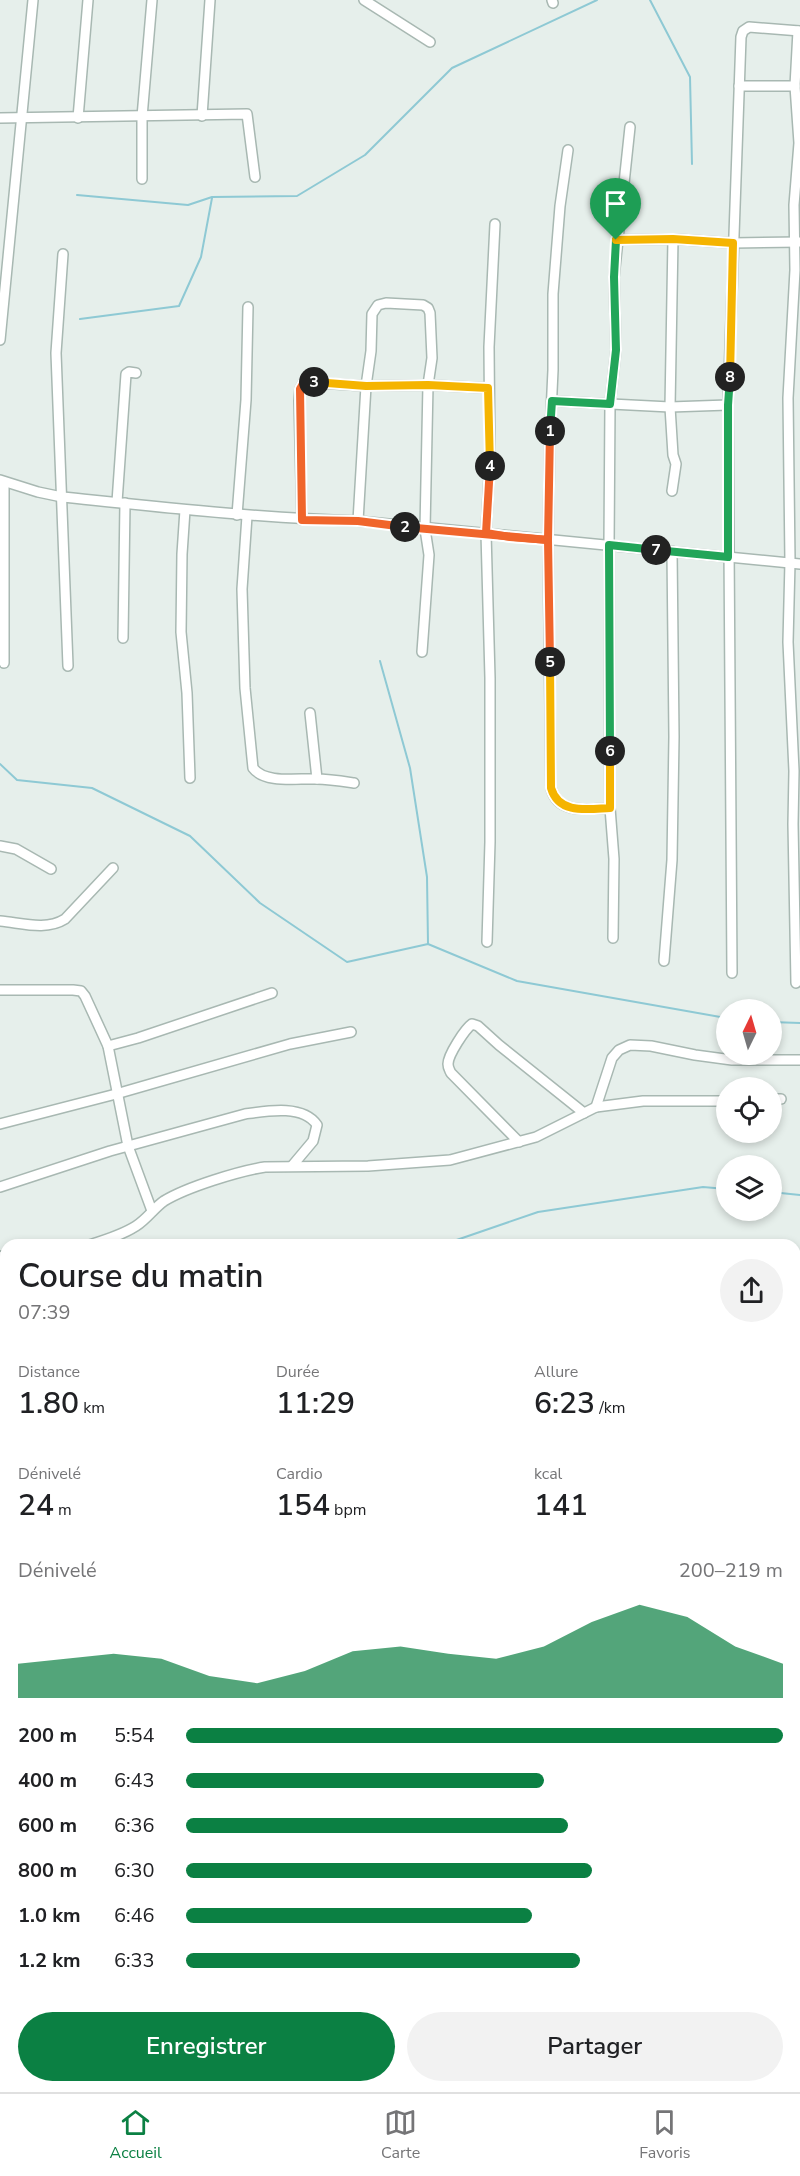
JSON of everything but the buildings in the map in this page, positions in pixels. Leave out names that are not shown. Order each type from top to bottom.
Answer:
[{"type":"street","points":[[0,340],[2,282],[33,0]]},
{"type":"street","points":[[78,118],[88,0]]},
{"type":"street","points":[[142,179],[142,117],[152,0]]},
{"type":"street","points":[[202,116],[210,0]]},
{"type":"street","points":[[364,0],[430,42]]},
{"type":"street","points":[[732,973],[733,815],[728,557],[728,405],[743,31],[749,27],[799,31],[795,86],[799,143],[794,205],[798,241],[788,399],[795,563],[788,642],[794,771],[796,983]]},
{"type":"street","points":[[740,86],[795,86]]},
{"type":"street","points":[[0,118],[247,114],[255,177]]},
{"type":"street","points":[[613,938],[614,859],[610,808],[610,404],[616,350],[614,277],[616,240],[630,127]]},
{"type":"street","points":[[568,150],[560,206],[553,294],[548,540],[551,788],[554,798],[566,807],[610,808]]},
{"type":"street","points":[[487,942],[490,842],[490,678],[486,533],[490,461],[488,388],[495,224]]},
{"type":"street","points":[[616,240],[673,239],[733,243],[798,241]]},
{"type":"street","points":[[672,491],[676,464],[673,455],[670,406],[673,239]]},
{"type":"street","points":[[63,254],[56,353],[68,666]]},
{"type":"street","points":[[358,521],[372,314],[378,305],[386,303],[423,305],[428,308],[432,357],[428,385],[425,529],[429,555],[422,652]]},
{"type":"street","points":[[248,307],[242,589],[245,688],[253,768],[257,773],[268,776],[354,783]]},
{"type":"street","points":[[123,638],[121,503],[126,375],[129,372],[136,373]]},
{"type":"street","points":[[302,520],[299,401],[301,385],[304,382],[366,386],[428,385],[488,388]]},
{"type":"street","points":[[552,401],[670,406],[728,405]]},
{"type":"street","points":[[4,663],[2,481],[62,496],[185,510],[302,520],[358,521],[795,563]]},
{"type":"street","points":[[185,510],[181,632],[187,693],[190,778]]},
{"type":"street","points":[[664,961],[672,860],[674,738],[672,551]]},
{"type":"street","points":[[310,713],[317,779]]},
{"type":"street","points":[[0,846],[16,849],[51,869]]},
{"type":"street","points":[[0,921],[46,927],[56,925],[65,920],[112,868]]},
{"type":"street","points":[[0,990],[81,991],[85,996],[108,1046],[128,1146],[152,1211]]},
{"type":"street","points":[[108,1046],[272,993]]},
{"type":"street","points":[[519,1142],[451,1073],[448,1067],[448,1060],[467,1027],[472,1024],[584,1113]]},
{"type":"street","points":[[0,1124],[116,1094],[290,1044],[351,1032]]},
{"type":"street","points":[[596,1107],[612,1058],[619,1050],[630,1046],[651,1046],[732,1060],[800,1060]]},
{"type":"street","points":[[108,1239],[138,1225],[152,1211],[180,1193],[249,1170],[265,1167],[368,1166],[450,1160],[536,1137],[596,1107],[644,1101],[716,1101]]},
{"type":"street","points":[[0,1187],[128,1146],[245,1114],[288,1112],[312,1117],[317,1125],[313,1141],[292,1166]]},
{"type":"waterway","points":[[77,195],[188,205],[212,197],[297,196],[365,155],[452,68],[597,0]]},
{"type":"waterway","points":[[650,0],[690,77],[692,164]]},
{"type":"waterway","points":[[80,319],[179,306],[201,257],[212,198]]},
{"type":"waterway","points":[[380,661],[410,768],[427,877],[428,944]]},
{"type":"waterway","points":[[0,764],[17,780],[92,788],[190,836],[260,903],[347,962],[428,944],[517,981],[716,1016]]},
{"type":"waterway","points":[[782,1022],[800,1023]]},
{"type":"waterway","points":[[459,1239],[538,1212],[703,1187],[716,1188]]},
{"type":"waterway","points":[[782,1193],[800,1195]]},
{"type":"route","points":[[616,240],[614,277],[616,350],[610,404],[552,401],[548,540],[486,533],[425,529],[358,521],[302,520],[299,401],[301,385],[310,381],[366,386],[428,385],[488,388],[490,461],[486,533],[510,537],[548,540],[551,788],[554,798],[566,807],[579,809],[610,808],[609,545],[728,557],[728,405],[733,243],[673,239],[616,240]]}]
